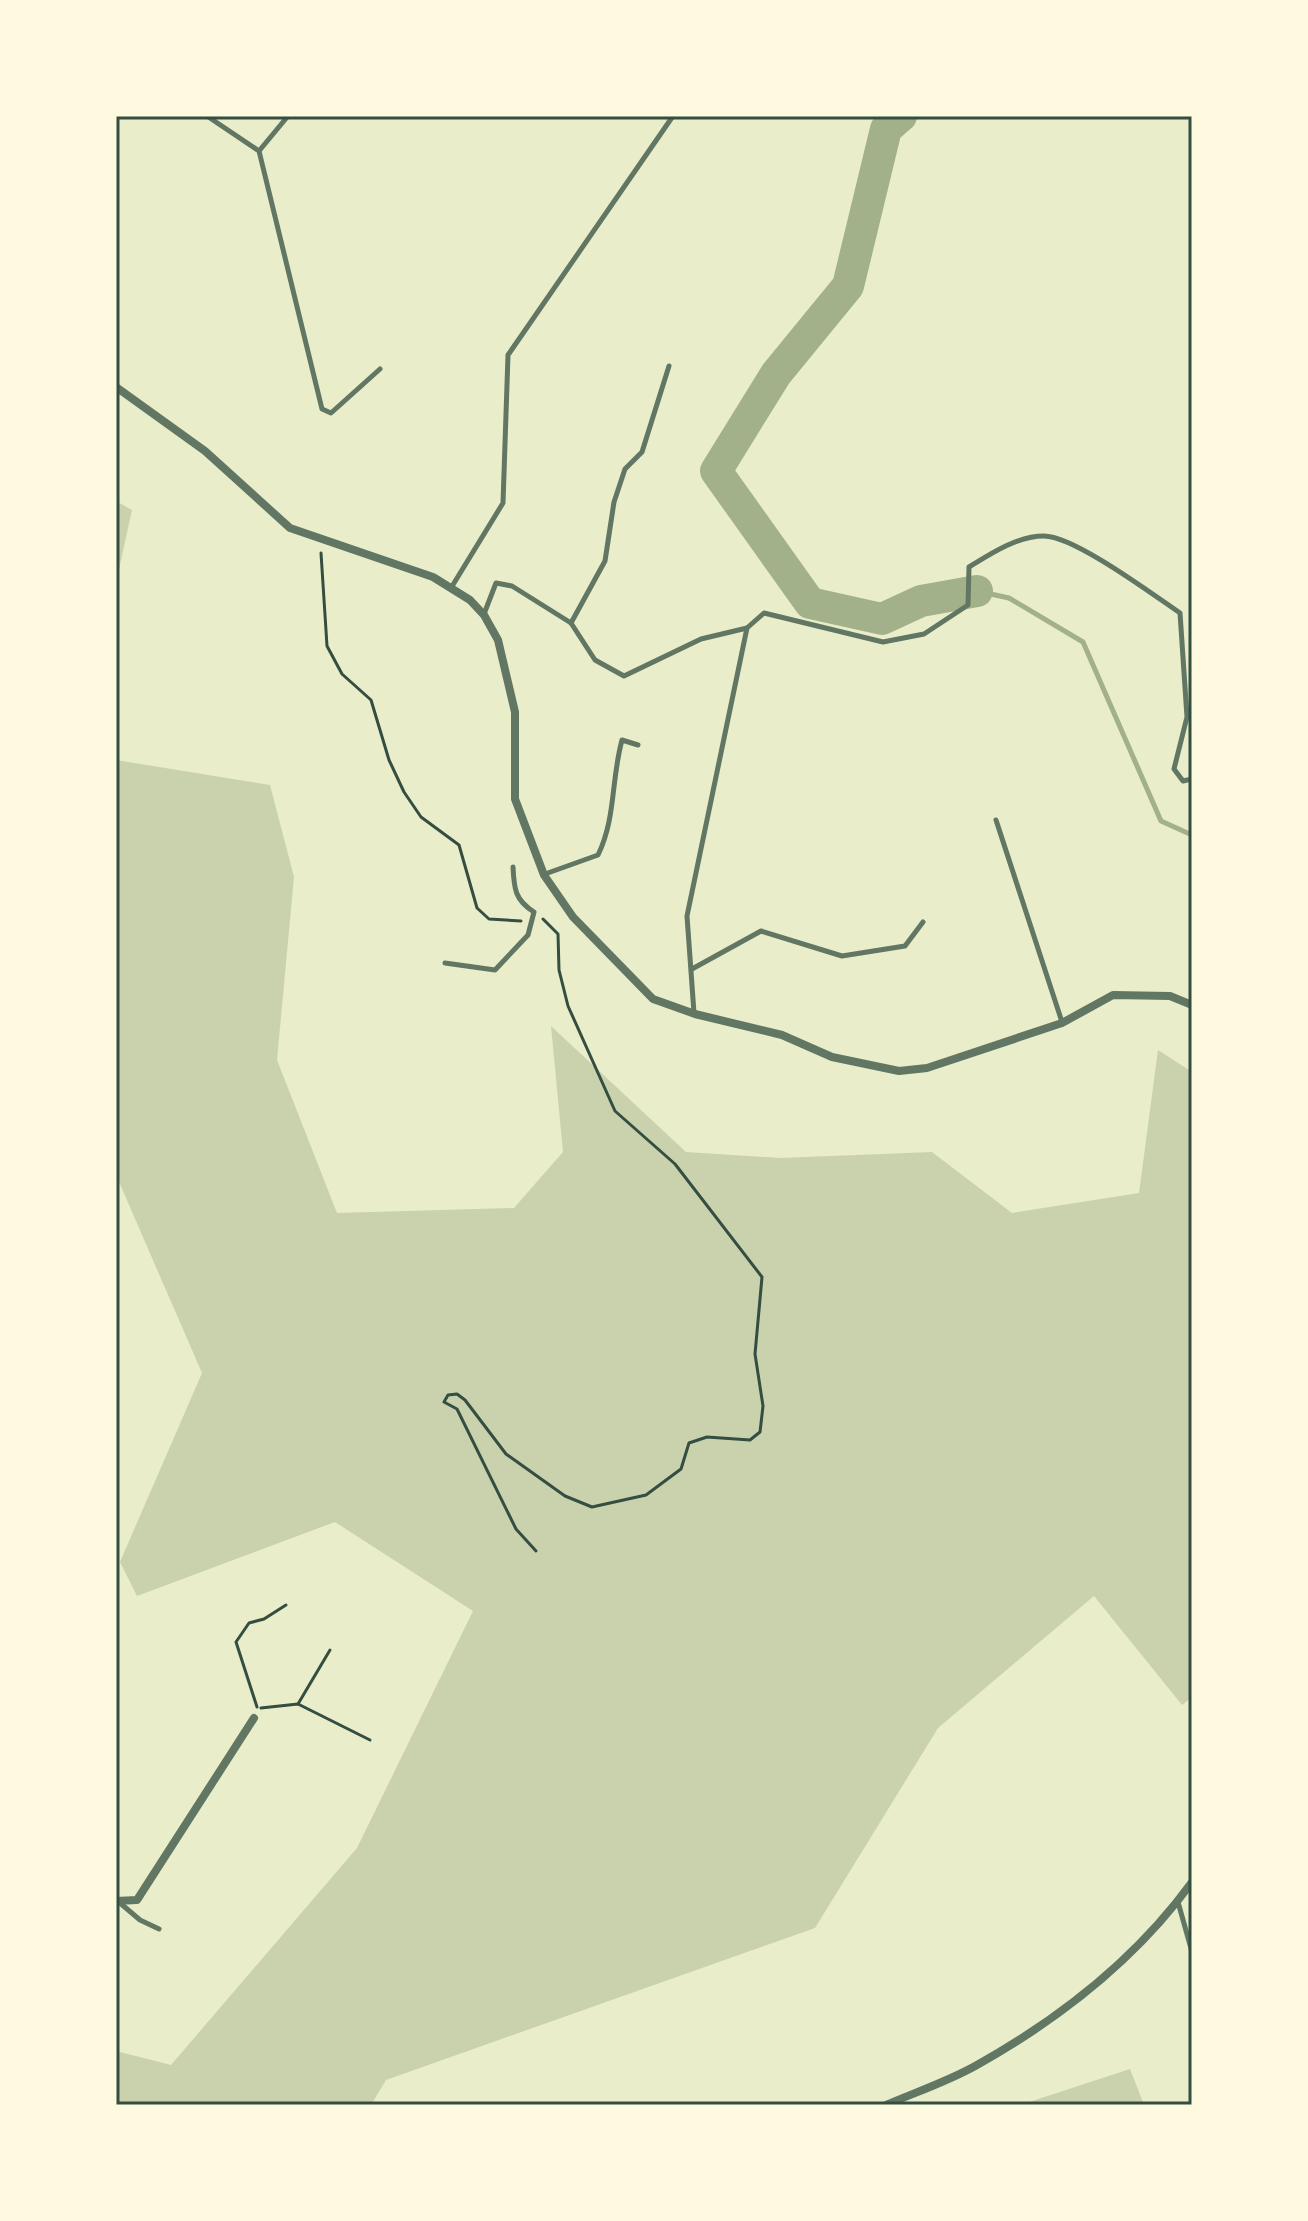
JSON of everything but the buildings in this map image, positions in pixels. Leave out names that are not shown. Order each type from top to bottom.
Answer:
[{"type":"street","points":[[116,387],[205,451],[290,528],[320,542],[433,577],[484,615],[498,640],[515,712],[515,799],[544,875],[573,917],[653,999],[695,1014],[782,1035],[832,1057],[899,1071],[927,1068],[1062,1023],[1113,995],[1170,996],[1192,1005]]},
{"type":"street","points":[[117,1902],[137,1900],[254,1718]]},
{"type":"street","points":[[886,2105],[975,2067],[1067,2010],[1178,1902],[1192,1882]]},
{"type":"lane","points":[[207,116],[259,151],[322,409],[331,413],[380,369]]},
{"type":"lane","points":[[259,151],[288,116]]},
{"type":"lane","points":[[451,588],[503,503],[508,355],[673,116]]},
{"type":"lane","points":[[571,623],[605,561],[614,502],[625,469],[642,452],[669,366]]},
{"type":"lane","points":[[484,615],[496,583],[512,586],[571,623],[595,660],[624,676],[701,639],[747,628],[764,613],[883,642],[924,634],[968,605],[969,567],[1001,547],[1045,536],[1094,556],[1180,613],[1187,717],[1174,769],[1183,781],[1192,779]]},
{"type":"lane","points":[[695,1014],[687,916],[747,628]]},
{"type":"lane","points":[[544,875],[598,855],[610,830],[614,769],[622,740],[638,745]]},
{"type":"lane","points":[[996,820],[1062,1023]]},
{"type":"lane","points":[[445,963],[495,970],[528,935],[534,912],[521,904],[515,894],[513,867]]},
{"type":"lane","points":[[692,969],[761,931],[842,956],[905,946],[923,922]]},
{"type":"lane","points":[[117,1902],[140,1920],[159,1929]]},
{"type":"lane","points":[[1178,1902],[1192,1952]]},
{"type":"path","points":[[320,542],[327,646],[342,674],[371,700],[389,760],[404,792],[421,817],[459,845],[477,908],[489,919],[501,921],[520,922],[534,912],[558,934],[559,970],[568,1006],[615,1111],[675,1164],[762,1277],[755,1354],[763,1406],[760,1432],[750,1440],[707,1437],[689,1443],[681,1469],[646,1495],[592,1507],[565,1496],[506,1454],[465,1400],[457,1394],[448,1395],[444,1402],[457,1409],[516,1529],[536,1551]]},
{"type":"path","points":[[254,1718],[258,1708],[236,1642],[249,1623],[264,1619],[286,1605]]},
{"type":"path","points":[[298,1704],[330,1650]]},
{"type":"path","points":[[258,1708],[298,1704],[370,1740]]},
{"type":"green space","points":[[116,501],[132,510],[116,583]]},
{"type":"green space","points":[[116,760],[270,785],[294,877],[277,1060],[337,1213],[514,1208],[563,1152],[551,1026],[686,1152],[781,1158],[932,1152],[1012,1213],[1139,1193],[1158,1050],[1192,1072],[1192,1697],[1182,1705],[1094,1596],[938,1728],[815,1928],[386,2080],[371,2105],[116,2105],[116,2051],[171,2065],[357,1848],[473,1611],[335,1522],[137,1596],[120,1562],[202,1373],[116,1175]]},
{"type":"green space","points":[[1130,2069],[1144,2105],[1020,2105]]},
{"type":"waterway","points":[[901,116],[886,129],[848,286],[776,374],[716,471],[810,603],[882,619],[921,601],[977,591]]},
{"type":"waterway","points":[[977,591],[1009,598],[1083,642],[1161,821],[1192,835]]}]
